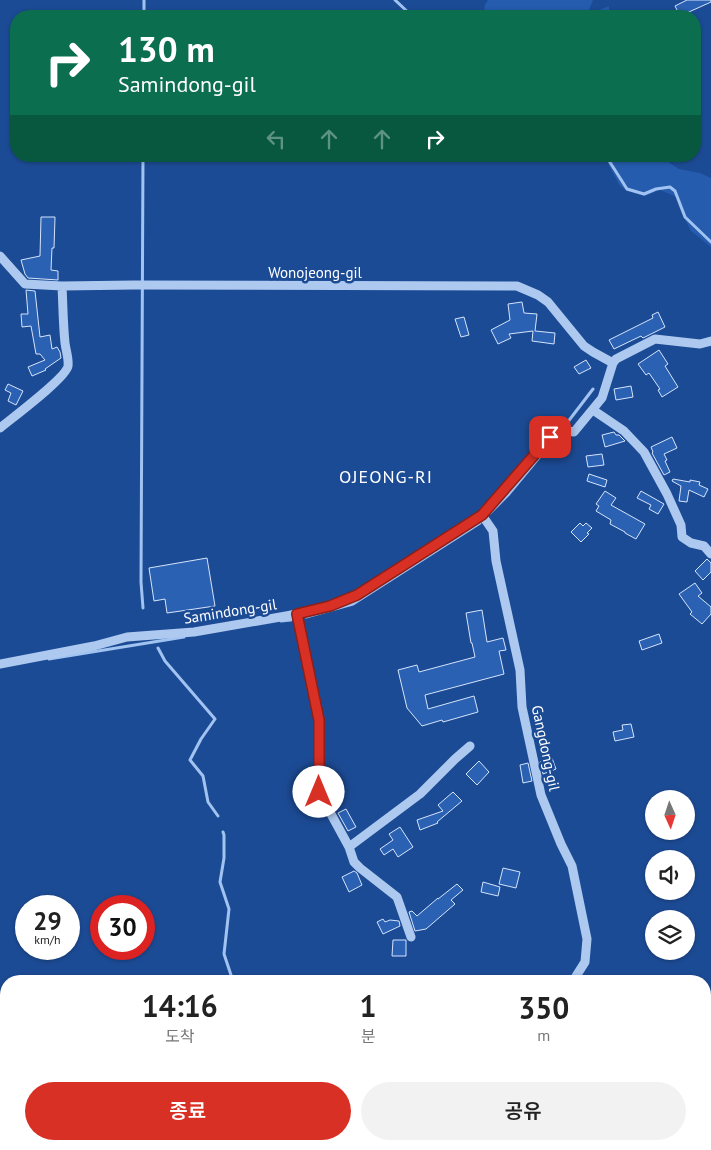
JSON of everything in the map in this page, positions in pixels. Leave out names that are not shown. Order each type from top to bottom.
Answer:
[{"type":"street","name":"Wonojeong-gil","points":[[0,256],[25,284],[62,286],[517,286],[538,295],[548,302],[584,346],[613,363]]},
{"type":"street","points":[[0,428],[67,370],[68,361],[62,286]]},
{"type":"street","points":[[613,363],[616,359],[655,339],[700,344],[711,341]]},
{"type":"street","name":"Samindong-gil","points":[[0,664],[94,646],[127,637],[194,632],[297,614],[330,606],[357,595],[482,515],[557,429],[574,432],[602,398],[613,363]]},
{"type":"street","points":[[593,410],[624,431],[644,452],[667,494],[681,525],[682,537],[691,543],[704,546],[711,554]]},
{"type":"street","name":"Gangdong-gil","points":[[482,515],[493,531],[496,561],[520,670],[522,707],[541,795],[572,866],[585,929],[587,939],[585,962],[577,975]]},
{"type":"street","points":[[297,614],[319,720],[319,792],[349,847],[354,862],[397,897],[411,937]]},
{"type":"street","points":[[349,847],[420,794],[470,746]]},
{"type":"shaded area","points":[[488,0],[593,0],[589,10],[484,10]]},
{"type":"shaded area","points":[[609,6],[609,10],[599,10]]},
{"type":"shaded area","points":[[607,162],[668,162],[679,169],[700,173],[711,178],[711,247],[691,231],[677,197],[660,190],[645,196],[627,191],[620,186]]},
{"type":"building","points":[[687,0],[711,0],[711,2],[693,10],[677,10],[675,6]]},
{"type":"building","points":[[41,217],[55,217],[51,270],[58,271],[58,280],[28,278],[21,260],[40,256]]},
{"type":"building","points":[[26,290],[35,291],[40,337],[50,335],[52,349],[57,347],[61,358],[46,370],[32,376],[28,367],[45,360],[40,354],[36,354],[31,326],[22,327],[21,314],[28,314]]},
{"type":"building","points":[[522,302],[524,313],[537,314],[535,331],[555,333],[554,344],[532,341],[533,331],[509,334],[511,338],[498,344],[491,330],[510,320],[508,304]]},
{"type":"building","points":[[658,312],[665,327],[614,349],[609,340],[653,318],[652,315]]},
{"type":"building","points":[[464,317],[469,335],[461,337],[455,319]]},
{"type":"building","points":[[659,350],[668,364],[665,366],[678,387],[662,397],[658,390],[660,389],[649,373],[646,375],[638,364]]},
{"type":"building","points":[[586,360],[591,368],[579,374],[574,367]]},
{"type":"building","points":[[8,384],[23,391],[16,405],[8,401],[11,393],[5,390]]},
{"type":"building","points":[[631,386],[633,397],[616,400],[614,389]]},
{"type":"building","points":[[614,432],[625,441],[605,447],[602,435]]},
{"type":"building","points":[[672,437],[677,448],[664,454],[670,472],[664,475],[652,453],[651,447]]},
{"type":"building","points":[[602,454],[604,465],[588,467],[586,456]]},
{"type":"building","points":[[589,474],[607,480],[605,487],[587,481]]},
{"type":"building","points":[[673,479],[700,482],[699,485],[708,489],[704,497],[689,490],[687,502],[679,501],[681,486],[672,481]]},
{"type":"building","points":[[605,491],[616,498],[611,505],[645,524],[636,539],[610,524],[611,520],[596,511],[599,506],[596,504]]},
{"type":"building","points":[[641,491],[664,504],[658,514],[649,509],[651,505],[637,498]]},
{"type":"building","points":[[580,523],[583,526],[586,523],[592,528],[581,542],[571,532]]},
{"type":"building","points":[[207,558],[215,606],[167,613],[165,599],[154,601],[149,568]]},
{"type":"building","points":[[707,559],[711,563],[711,572],[703,580],[695,571]]},
{"type":"building","points":[[695,583],[702,593],[698,596],[711,607],[711,614],[702,624],[690,614],[692,612],[679,594]]},
{"type":"building","points":[[482,610],[487,642],[503,638],[506,650],[499,651],[504,674],[425,695],[428,709],[474,696],[478,712],[422,726],[407,708],[398,670],[417,665],[419,672],[475,657],[466,613]]},
{"type":"building","points":[[659,634],[662,643],[642,650],[639,641]]},
{"type":"building","points":[[631,724],[634,737],[615,741],[613,732],[623,730],[622,725]]},
{"type":"building","points":[[552,758],[556,769],[543,774],[540,762]]},
{"type":"building","points":[[479,761],[489,772],[477,785],[466,774]]},
{"type":"building","points":[[528,763],[532,781],[523,783],[520,765]]},
{"type":"building","points":[[453,792],[462,801],[438,823],[420,830],[417,820],[443,811],[438,805]]},
{"type":"building","points":[[346,809],[356,827],[348,831],[338,813]]},
{"type":"building","points":[[400,827],[413,847],[398,857],[393,849],[384,855],[380,849],[393,840],[389,834]]},
{"type":"building","points":[[503,868],[520,872],[516,888],[499,884]]},
{"type":"building","points":[[354,871],[357,873],[362,885],[349,892],[342,877]]},
{"type":"building","points":[[483,882],[500,887],[498,896],[481,892]]},
{"type":"building","points":[[457,884],[463,890],[451,900],[455,904],[426,929],[415,931],[409,912],[412,911],[417,916]]},
{"type":"building","points":[[383,919],[385,922],[390,920],[399,921],[400,926],[383,934],[377,922]]},
{"type":"building","points":[[393,940],[406,940],[406,956],[392,956]]},
{"type":"waterway","points":[[144,0],[144,10]]},
{"type":"waterway","points":[[395,0],[406,10]]},
{"type":"waterway","points":[[143,162],[141,582],[143,608]]},
{"type":"waterway","points":[[610,162],[627,189],[644,194],[656,189],[670,187],[675,191],[685,217],[711,242]]},
{"type":"waterway","points":[[567,423],[593,389]]},
{"type":"waterway","points":[[490,513],[508,495],[557,436]]},
{"type":"waterway","points":[[306,617],[353,604],[480,523]]},
{"type":"waterway","points":[[281,621],[291,620]]},
{"type":"waterway","points":[[49,659],[184,637]]},
{"type":"waterway","points":[[158,648],[165,661],[215,719],[201,739],[190,760],[203,776],[208,802],[218,816]]},
{"type":"waterway","points":[[223,832],[224,858],[220,882],[229,909],[224,954],[231,975]]},
{"type":"district","name":"OJEONG-RI","points":[[386,476]]},
{"type":"route","points":[[319,792],[319,720],[297,614],[330,606],[357,595],[482,515],[550,437]]}]
